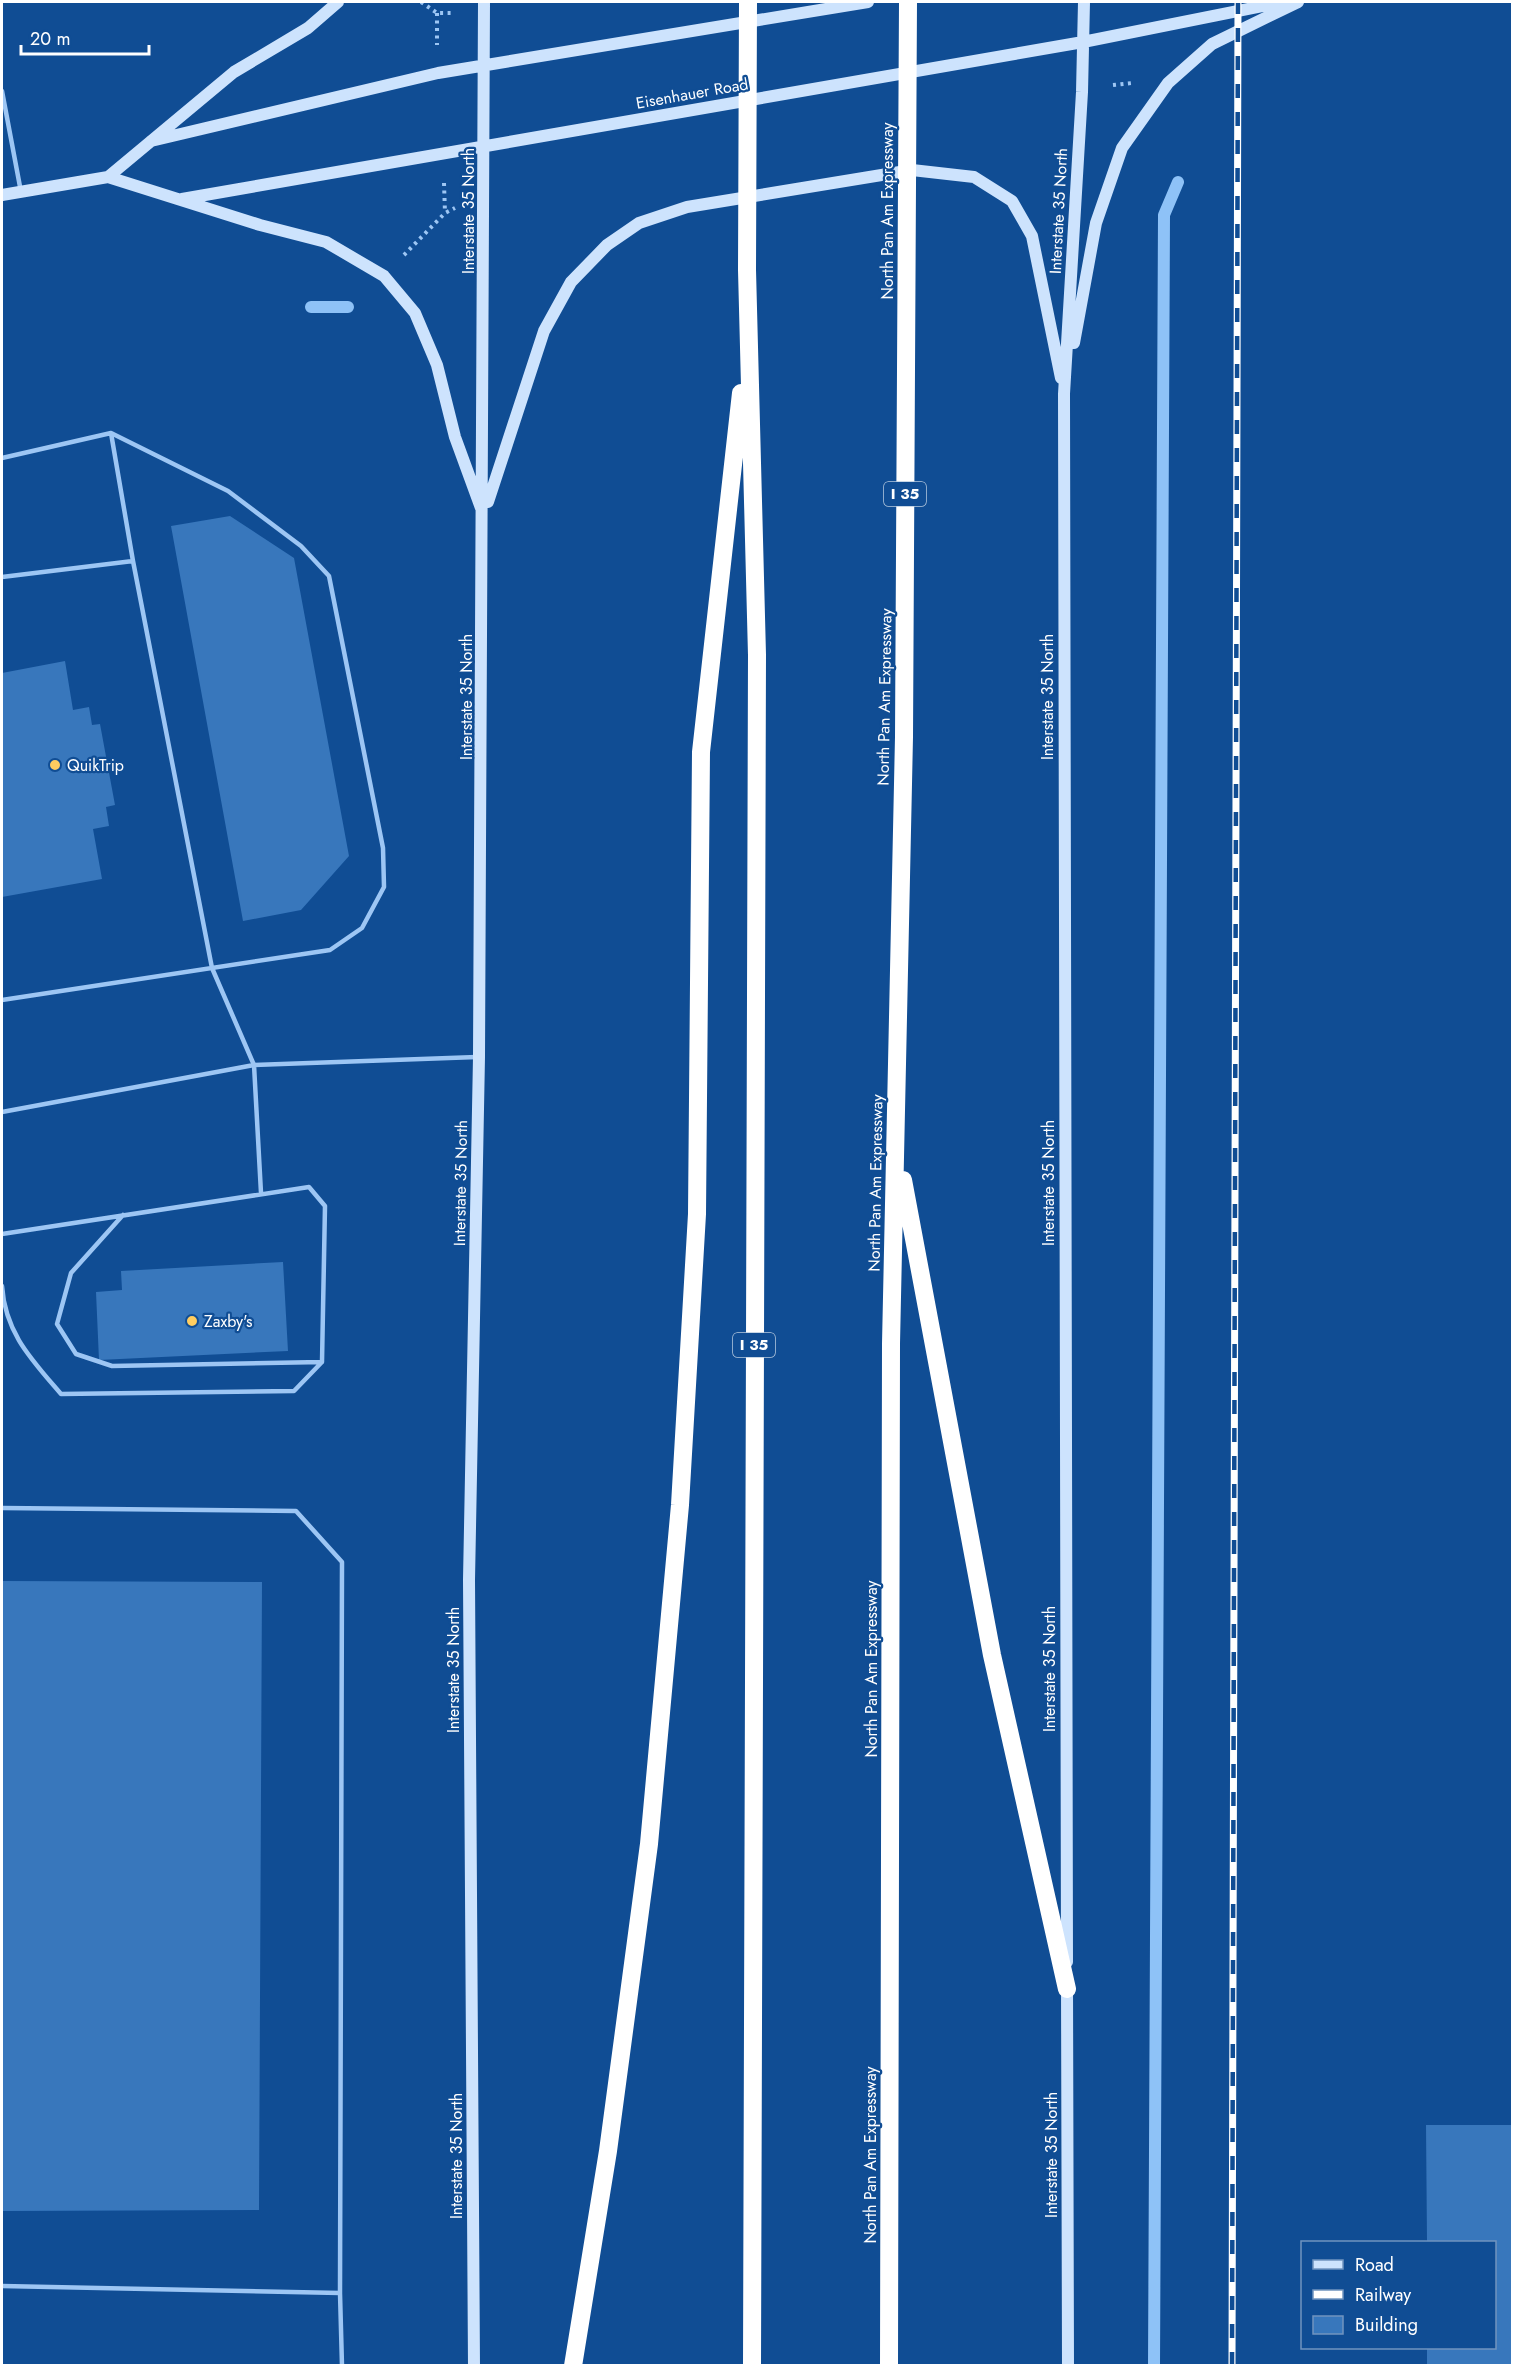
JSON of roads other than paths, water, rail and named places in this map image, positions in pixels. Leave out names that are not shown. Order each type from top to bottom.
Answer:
[{"type":"highway","name":"I 35","points":[[748,2],[747,270],[757,655],[752,2366]]},
{"type":"highway","name":"North Pan Am Expressway","points":[[889,2366],[891,1368],[904,725],[908,2]]},
{"type":"highway","points":[[573,2366],[608,2151],[649,1844],[680,1517],[698,1214],[701,752],[748,325]]},
{"type":"highway","points":[[896,1142],[992,1655],[1067,1989]]},
{"type":"main road","points":[[108,177],[234,72],[308,28],[338,2]]},
{"type":"main road","name":"Interstate 35 North","points":[[474,2366],[469,1580],[479,1057],[484,515],[486,65],[484,2]]},
{"type":"main road","points":[[151,141],[438,73],[868,2]]},
{"type":"main road","name":"Interstate 35 North","points":[[1068,2366],[1064,394],[1084,2]]},
{"type":"main road","name":"Eisenhauer Road","points":[[2,195],[108,177],[182,200],[1083,42],[1283,2]]},
{"type":"main road","points":[[1064,394],[1096,223],[1122,148],[1168,83],[1212,44],[1298,2]]},
{"type":"main road","points":[[484,515],[544,331],[571,282],[607,245],[639,224],[687,207],[912,170],[974,177],[1012,201],[1032,236],[1064,394]]},
{"type":"main road","points":[[182,200],[326,242],[384,276],[415,313],[437,365],[455,437],[484,515]]},
{"type":"lane","points":[[2,92],[21,192]]},
{"type":"lane","points":[[2,458],[111,434],[228,491],[301,546],[329,576],[384,848],[384,887],[362,928],[330,950],[2,1000]]},
{"type":"lane","points":[[111,434],[133,561],[212,968],[254,1065],[261,1192]]},
{"type":"lane","points":[[2,577],[133,561]]},
{"type":"lane","points":[[2,1112],[254,1065],[479,1057]]},
{"type":"lane","points":[[2,1234],[261,1192],[309,1187],[325,1206],[322,1362],[294,1391],[61,1394],[19,1345],[3,1303],[2,1286]]},
{"type":"lane","points":[[123,1215],[71,1273],[57,1324],[76,1353],[112,1366],[322,1362]]},
{"type":"lane","points":[[2,1508],[296,1511],[342,1562],[340,2293],[342,2366]]},
{"type":"lane","points":[[2,2286],[340,2293]]},
{"type":"waterway","points":[[1154,2366],[1164,215],[1178,182]]},
{"type":"waterway","points":[[311,307],[348,307]]},
{"type":"railway","points":[[1232,2366],[1238,2]]},
{"type":"place","name":"QuikTrip","points":[[55,765]]},
{"type":"place","name":"Zaxby's","points":[[192,1321]]}]
